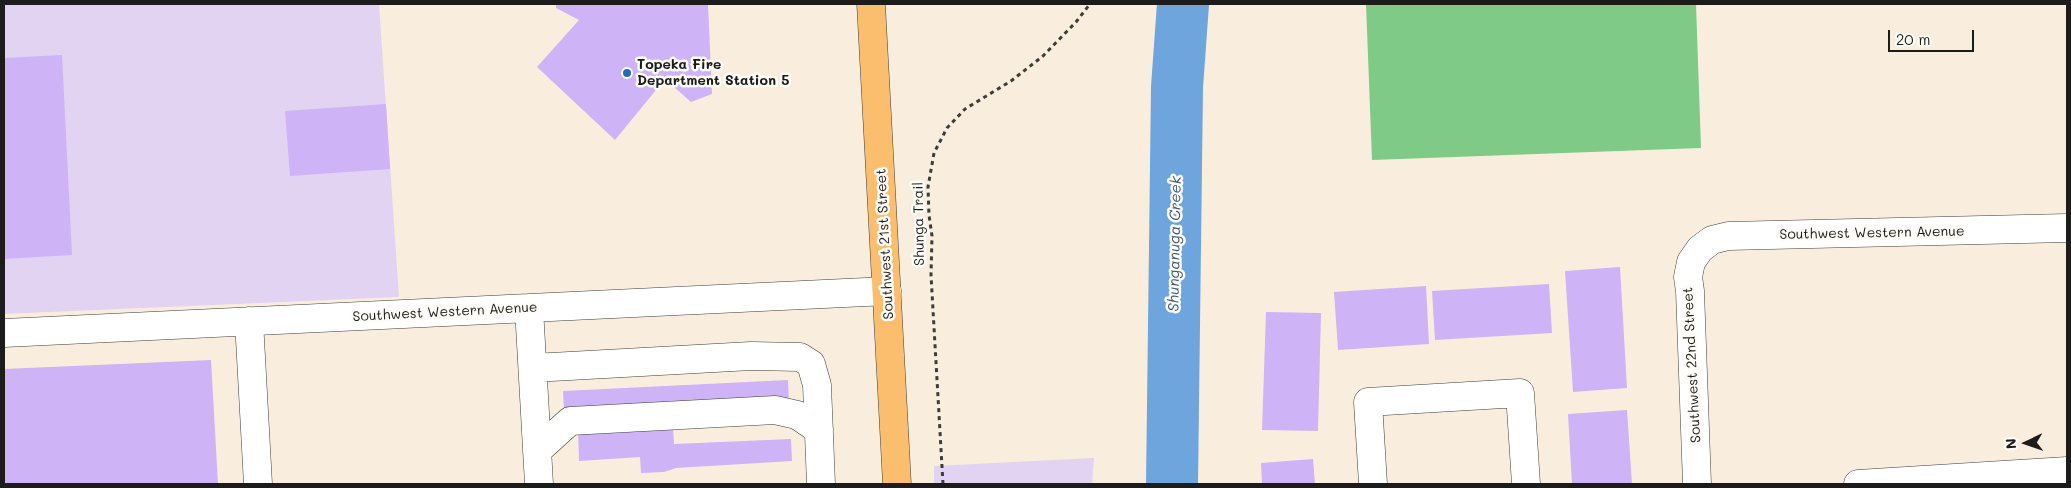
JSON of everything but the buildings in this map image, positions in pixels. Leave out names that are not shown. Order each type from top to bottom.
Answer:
[{"type":"main road","name":"Southwest 21st Street","points":[[871,4],[897,484]]},
{"type":"street","name":"Southwest Western Avenue","points":[[1700,249],[1712,240],[1728,236],[2058,228]]},
{"type":"street","name":"Southwest 22nd Street","points":[[1697,484],[1688,278],[1691,262],[1700,249]]},
{"type":"street","name":"Southwest Western Avenue","points":[[4,333],[887,291]]},
{"type":"street","points":[[530,308],[539,484]]},
{"type":"street","points":[[249,321],[258,484]]},
{"type":"street","points":[[533,368],[751,356],[800,357],[811,364],[817,385],[821,484]]},
{"type":"street","points":[[1373,484],[1368,402],[1520,393],[1526,484]]},
{"type":"street","points":[[537,451],[570,421],[775,410],[797,415],[819,430]]},
{"type":"street","points":[[1858,484],[2067,471]]},
{"type":"path","name":"Shunga Trail","points":[[943,484],[931,275],[932,236],[928,187],[934,153],[947,128],[965,109],[1011,81],[1043,56],[1076,22],[1090,4]]},
{"type":"shaded area","points":[[4,4],[379,4],[399,297],[4,314]]},
{"type":"shaded area","points":[[1094,458],[1092,484],[934,484],[934,466]]},
{"type":"green space","points":[[1366,4],[1696,4],[1701,148],[1372,160]]},
{"type":"waterway","name":"Shunganuga Creek","points":[[1172,484],[1177,87],[1183,4]]},
{"type":"place","name":"Topeka Fire Department Station 5","points":[[627,73]]}]
